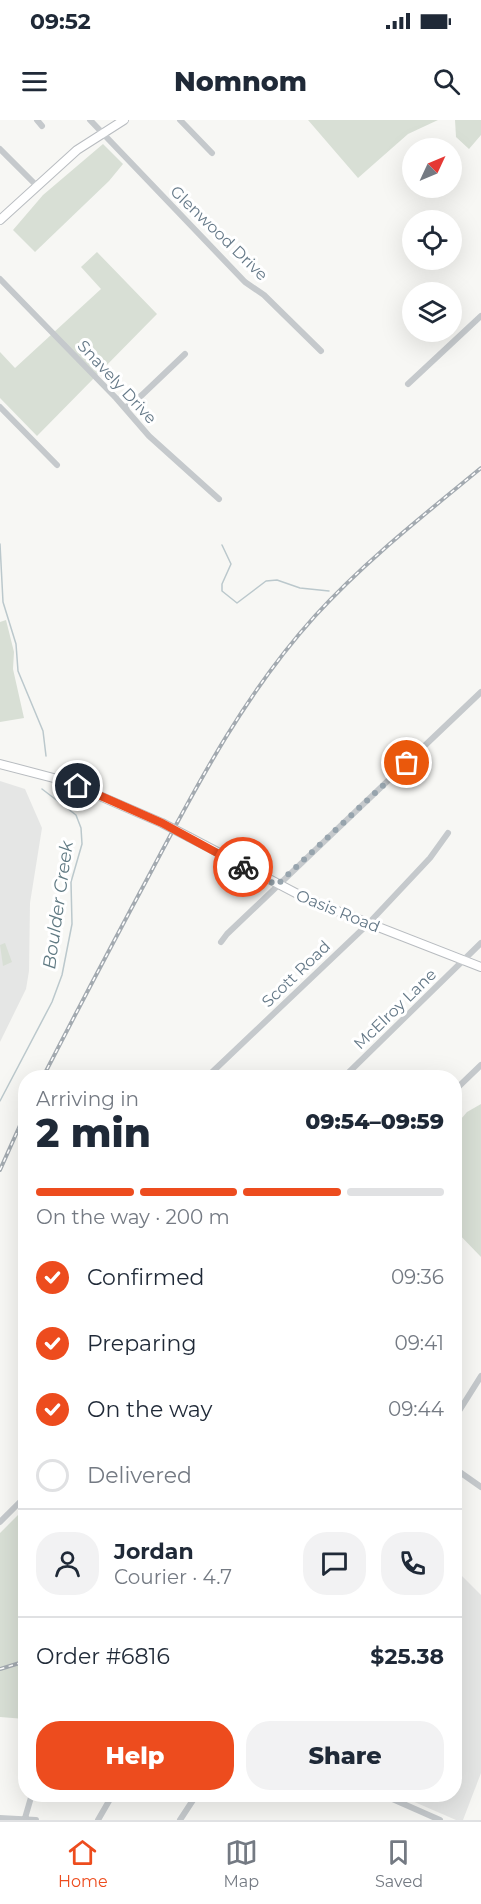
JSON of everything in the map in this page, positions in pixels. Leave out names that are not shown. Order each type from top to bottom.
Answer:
[{"type":"main road","points":[[0,220],[102,132],[124,120]]},
{"type":"main road","name":"Oasis Road","points":[[0,764],[65,781],[162,823],[277,885],[368,924],[481,966]]},
{"type":"street","points":[[37,120],[42,126]]},
{"type":"street","name":"Glenwood Drive","points":[[90,120],[245,282],[264,295],[321,351]]},
{"type":"street","points":[[180,120],[212,153]]},
{"type":"street","points":[[0,149],[37,186]]},
{"type":"street","name":"Snavely Drive","points":[[0,279],[125,408],[149,436],[219,499]]},
{"type":"street","points":[[408,384],[481,316]]},
{"type":"street","points":[[125,408],[146,392],[185,354]]},
{"type":"street","points":[[0,406],[57,465]]},
{"type":"street","points":[[222,942],[227,933],[481,692]]},
{"type":"street","name":"Scott Road","points":[[214,1070],[368,924],[430,858],[448,833]]},
{"type":"street","name":"McElroy Lane","points":[[351,1070],[481,943]]},
{"type":"street","points":[[462,1083],[481,1065]]},
{"type":"street","points":[[462,1406],[481,1376]]},
{"type":"street","points":[[462,1474],[481,1487]]},
{"type":"street","points":[[0,1522],[18,1504]]},
{"type":"street","points":[[25,1818],[30,1802]]},
{"type":"street","points":[[98,1820],[108,1802]]},
{"type":"street","points":[[180,1820],[192,1802]]},
{"type":"street","points":[[399,1802],[440,1820]]},
{"type":"street","points":[[0,1818],[36,1820]]},
{"type":"shaded area","points":[[308,120],[438,120],[402,138],[358,178]]},
{"type":"shaded area","points":[[455,120],[481,120],[481,135],[469,149],[462,143],[462,138],[456,137]]},
{"type":"shaded area","points":[[103,144],[123,164],[109,181],[35,252],[13,230],[43,195]]},
{"type":"shaded area","points":[[97,252],[157,314],[37,436],[0,398],[0,352],[15,368],[101,289],[81,267]]},
{"type":"shaded area","points":[[6,620],[14,652],[13,669],[24,718],[0,722],[0,622]]},
{"type":"shaded area","points":[[0,781],[25,789],[42,828],[30,903],[29,971],[26,989],[0,1042]]},
{"type":"shaded area","points":[[5,943],[12,962],[3,966],[0,945]]},
{"type":"shaded area","points":[[481,1104],[481,1257],[462,1237],[462,1118]]},
{"type":"shaded area","points":[[18,1515],[18,1718],[0,1717],[0,1533]]},
{"type":"shaded area","points":[[462,1576],[481,1595],[481,1773],[463,1820],[456,1820],[414,1802],[462,1802]]},
{"type":"waterway","name":"Boulder Creek","points":[[0,544],[3,602],[16,644],[18,671],[43,731],[46,756]]},
{"type":"waterway","points":[[222,545],[231,564],[222,584],[222,591],[237,603],[266,581],[277,580],[300,588],[329,591]]},
{"type":"waterway","name":"Boulder Creek","points":[[0,1101],[52,1002],[62,975],[72,924],[71,882],[82,844],[81,828],[76,815],[42,789]]},
{"type":"railway","points":[[47,1070],[189,802],[226,737],[268,674],[315,616],[354,576],[481,468]]},
{"type":"railway","points":[[0,1170],[18,1130]]},
{"type":"railway","points":[[0,1669],[18,1663]]},
{"type":"way so far","points":[[243,867],[277,885],[407,763]]},
{"type":"route","points":[[78,786],[162,823],[243,867]]}]
